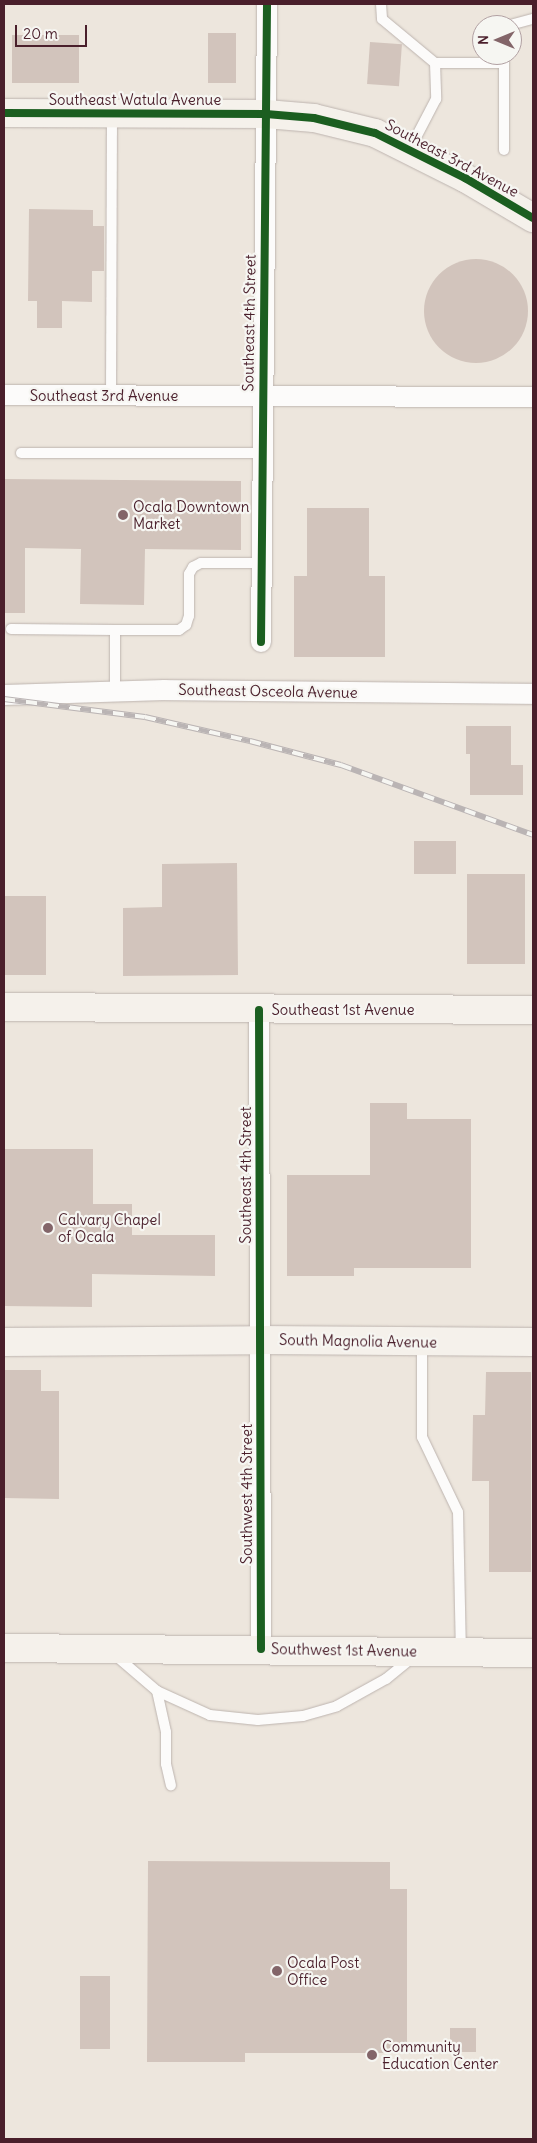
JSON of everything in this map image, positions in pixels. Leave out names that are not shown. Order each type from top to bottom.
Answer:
[{"type":"street","name":"Southeast 4th Street","points":[[261,642],[267,4]]},
{"type":"street","name":"Southeast Watula Avenue","points":[[4,113],[266,114]]},
{"type":"street","name":"Southeast 3rd Avenue","points":[[266,114],[314,118],[375,133],[465,178],[533,218]]},
{"type":"street","name":"Southeast 3rd Avenue","points":[[4,395],[533,397]]},
{"type":"street","name":"Southeast Osceola Avenue","points":[[4,695],[165,690],[533,694]]},
{"type":"street","name":"Southeast 1st Avenue","points":[[4,1007],[259,1010],[533,1010]]},
{"type":"street","name":"Southeast 4th Street","points":[[259,1010],[261,1340]]},
{"type":"street","name":"South Magnolia Avenue","points":[[4,1342],[261,1340],[533,1342]]},
{"type":"street","name":"Southwest 4th Street","points":[[261,1340],[261,1649]]},
{"type":"street","name":"Southwest 1st Avenue","points":[[4,1648],[533,1653]]},
{"type":"lane","points":[[382,4],[382,19],[435,63],[472,61]]},
{"type":"lane","points":[[410,150],[436,99],[435,63]]},
{"type":"lane","points":[[504,150],[505,65]]},
{"type":"lane","points":[[111,396],[112,114]]},
{"type":"lane","points":[[21,453],[262,453]]},
{"type":"lane","points":[[11,629],[178,630],[186,625],[189,616],[189,574],[193,567],[201,563],[262,563]]},
{"type":"lane","points":[[115,630],[115,692]]},
{"type":"lane","points":[[422,1341],[422,1437],[458,1512],[460,1652]]},
{"type":"lane","points":[[107,1648],[157,1691],[210,1715],[258,1720],[302,1716],[337,1706],[386,1679],[420,1651]]},
{"type":"lane","points":[[157,1691],[166,1732],[166,1764],[171,1785]]},
{"type":"building","points":[[208,33],[236,33],[236,83],[208,83]]},
{"type":"building","points":[[12,35],[79,35],[79,83],[12,83]]},
{"type":"building","points":[[370,42],[402,44],[399,86],[367,84]]},
{"type":"building","points":[[29,209],[93,210],[93,226],[104,226],[104,271],[92,271],[92,302],[62,301],[62,328],[37,328],[37,301],[28,301]]},
{"type":"building","points":[[476,259],[496,263],[505,267],[513,274],[520,282],[524,291],[528,311],[524,331],[520,340],[513,348],[505,355],[496,359],[476,363],[456,359],[447,355],[439,348],[432,340],[428,331],[424,311],[428,291],[432,282],[439,274],[447,267],[456,263]]},
{"type":"building","name":"Ocala Downtown Market","points":[[5,479],[241,481],[241,550],[145,549],[144,605],[80,604],[81,549],[25,548],[25,613],[4,613]]},
{"type":"building","points":[[307,508],[369,508],[369,576],[385,576],[385,657],[294,657],[294,576],[307,576]]},
{"type":"building","points":[[466,726],[511,726],[511,765],[523,765],[523,795],[470,795],[470,754],[466,754]]},
{"type":"building","points":[[414,841],[456,841],[456,874],[414,874]]},
{"type":"building","points":[[237,863],[238,975],[123,976],[123,908],[162,907],[162,864]]},
{"type":"building","points":[[467,874],[525,874],[525,964],[467,964]]},
{"type":"building","points":[[4,896],[46,896],[46,975],[4,975]]},
{"type":"building","points":[[370,1103],[407,1103],[407,1119],[471,1119],[471,1268],[354,1268],[354,1276],[287,1276],[287,1175],[370,1175]]},
{"type":"building","name":"Calvary Chapel of Ocala","points":[[4,1149],[93,1149],[93,1204],[132,1204],[132,1235],[215,1235],[215,1276],[92,1274],[92,1307],[4,1306]]},
{"type":"building","points":[[4,1370],[41,1370],[41,1391],[59,1391],[59,1499],[4,1498]]},
{"type":"building","points":[[486,1372],[531,1372],[531,1572],[489,1572],[489,1481],[472,1481],[473,1415],[485,1415]]},
{"type":"building","name":"Ocala Post Office","points":[[148,1861],[390,1862],[390,1889],[407,1889],[407,2053],[245,2053],[245,2062],[147,2062]]},
{"type":"building","points":[[80,1976],[110,1976],[110,2049],[80,2049]]},
{"type":"building","points":[[450,2028],[476,2028],[476,2052],[450,2052]]},
{"type":"railway","points":[[4,699],[145,717],[250,741],[341,765],[533,835]]},
{"type":"cycle path","points":[[261,642],[267,4]]},
{"type":"cycle path","points":[[4,113],[266,114],[314,118],[375,133],[465,178],[533,218]]},
{"type":"cycle path","points":[[259,1010],[261,1649]]},
{"type":"place","name":"Ocala Downtown Market","points":[[123,515]]},
{"type":"place","name":"Calvary Chapel of Ocala","points":[[48,1228]]},
{"type":"place","name":"Ocala Post Office","points":[[277,1971]]},
{"type":"place","name":"Community Education Center","points":[[372,2055]]}]
